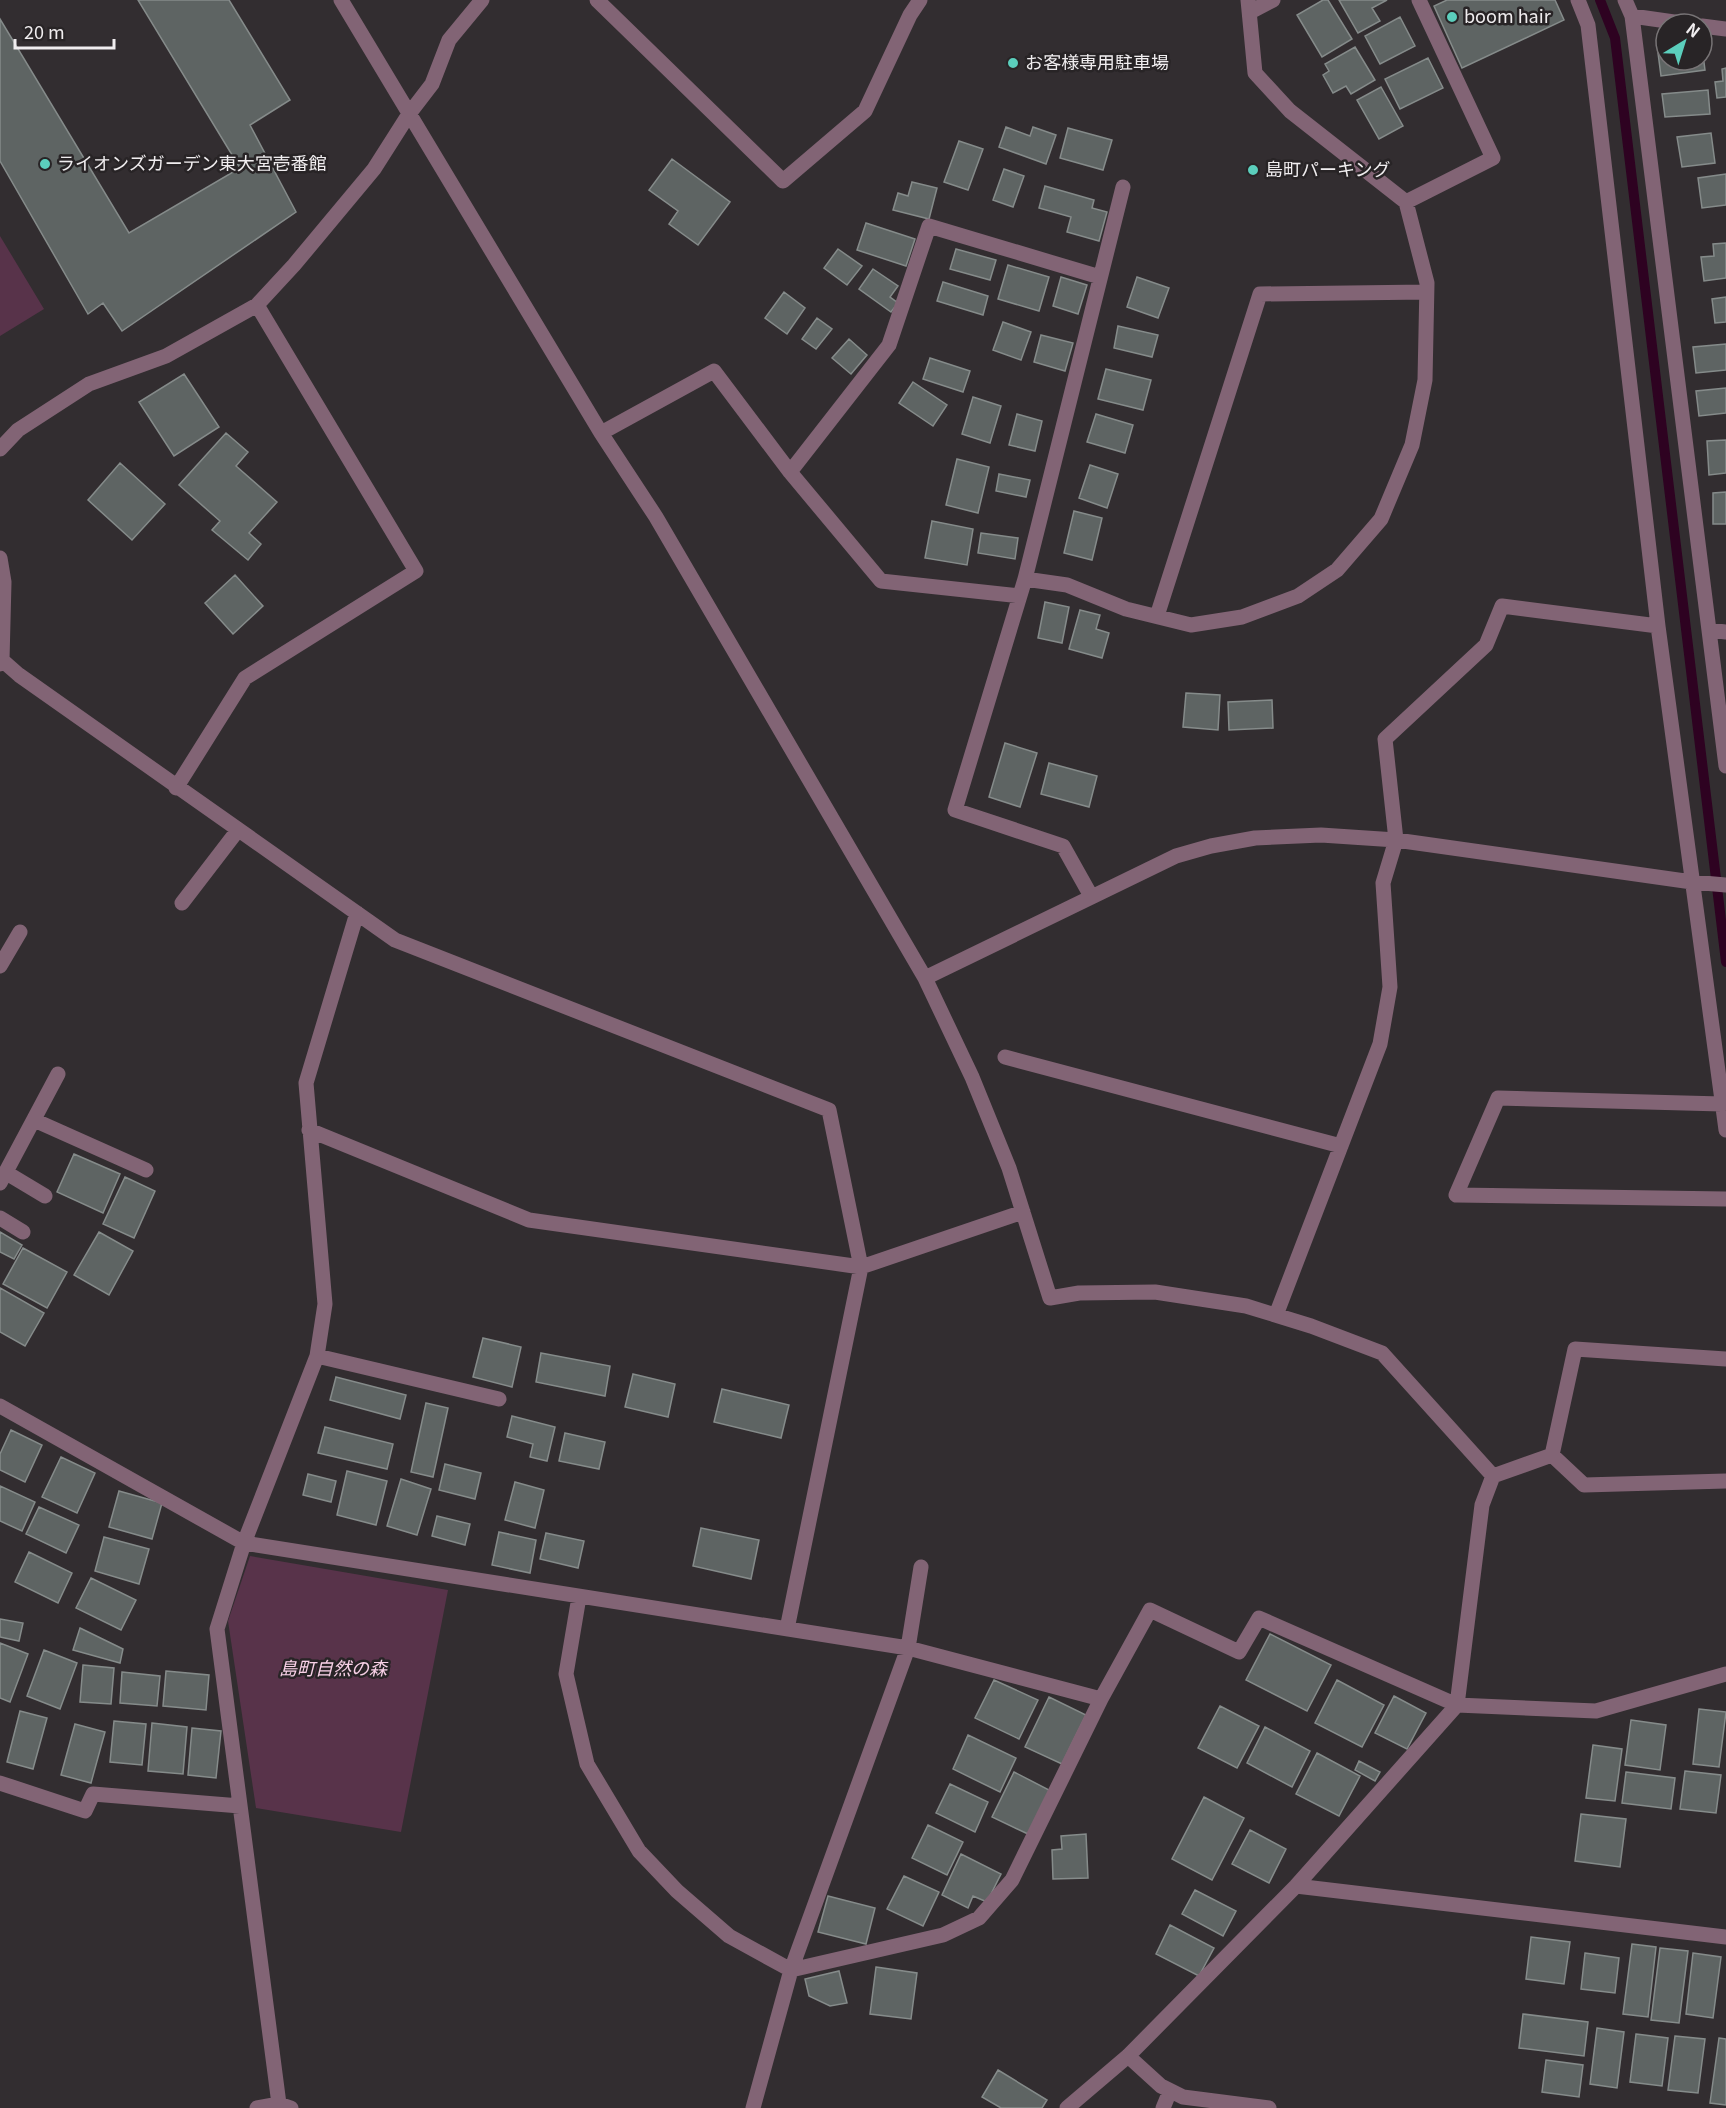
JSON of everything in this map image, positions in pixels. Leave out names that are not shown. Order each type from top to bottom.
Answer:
[{"type":"street","points":[[341,0],[601,433],[662,527],[925,978],[972,1077],[1009,1168],[1050,1298],[1079,1293],[1155,1292],[1246,1306],[1311,1326],[1382,1353],[1493,1476]]},
{"type":"street","points":[[0,449],[18,430],[89,384],[166,356],[256,305],[294,265],[374,169],[409,114],[432,84],[449,40],[482,0]]},
{"type":"street","points":[[597,0],[783,181],[865,111],[910,15],[920,0]]},
{"type":"street","points":[[1025,579],[1066,585],[1125,609],[1191,625],[1242,616],[1298,596],[1337,570],[1381,519],[1412,445],[1425,380],[1426,283],[1406,202],[1290,111],[1255,73],[1249,6],[1273,0]]},
{"type":"street","points":[[1406,202],[1493,158],[1419,0]]},
{"type":"street","points":[[1578,0],[1588,24],[1658,626],[1726,1130]]},
{"type":"street","points":[[1625,0],[1632,16],[1726,766]]},
{"type":"street","points":[[1632,16],[1654,19]]},
{"type":"street","points":[[1091,896],[1063,846],[955,810],[1025,579],[1123,187]]},
{"type":"street","points":[[790,472],[889,345],[929,226],[1100,277]]},
{"type":"street","points":[[1157,616],[1260,294],[1426,292]]},
{"type":"street","points":[[176,788],[245,678],[416,571],[256,305]]},
{"type":"street","points":[[601,433],[714,370],[790,472],[881,581],[1020,596]]},
{"type":"street","points":[[0,558],[4,582],[1,662],[176,788],[395,940],[829,1110],[861,1267],[787,1629]]},
{"type":"street","points":[[1276,1315],[1380,1044],[1390,987],[1383,883],[1396,840],[1384,739],[1486,645],[1502,606],[1658,626]]},
{"type":"street","points":[[1710,630],[1726,632]]},
{"type":"street","points":[[182,903],[238,830]]},
{"type":"street","points":[[925,978],[1176,856],[1211,846],[1255,838],[1321,835],[1396,840],[1726,885]]},
{"type":"street","points":[[257,2108],[285,2106],[240,1806],[217,1629],[244,1543],[317,1356],[325,1304],[306,1083],[357,913]]},
{"type":"street","points":[[0,966],[20,932]]},
{"type":"street","points":[[1005,1057],[1341,1146]]},
{"type":"street","points":[[45,1196],[3,1177],[58,1074]]},
{"type":"street","points":[[1722,1104],[1498,1098],[1456,1195],[1726,1200]]},
{"type":"street","points":[[34,1120],[146,1170]]},
{"type":"street","points":[[309,1130],[529,1220],[861,1267],[1023,1212]]},
{"type":"street","points":[[0,1218],[23,1232]]},
{"type":"street","points":[[1552,1455],[1575,1349],[1726,1359]]},
{"type":"street","points":[[317,1356],[499,1399]]},
{"type":"street","points":[[0,1406],[244,1543],[908,1648],[1101,1699]]},
{"type":"street","points":[[1067,2108],[1128,2056],[1296,1886],[1457,1705],[1482,1505],[1493,1476],[1552,1455]]},
{"type":"street","points":[[1552,1455],[1584,1485],[1726,1480]]},
{"type":"street","points":[[753,2108],[791,1970],[908,1648],[921,1567]]},
{"type":"street","points":[[579,1597],[566,1674],[587,1764],[639,1851],[677,1891],[729,1936],[791,1970],[943,1935],[979,1918],[1012,1880],[1101,1699],[1150,1610],[1239,1652],[1259,1618],[1457,1705],[1596,1711],[1726,1674]]},
{"type":"street","points":[[0,1784],[85,1811],[93,1794],[240,1806]]},
{"type":"street","points":[[1296,1886],[1726,1937]]},
{"type":"street","points":[[1128,2056],[1170,2091],[1183,2097],[1269,2108]]},
{"type":"street","points":[[1163,2108],[1170,2091]]},
{"type":"green space","points":[[0,236],[44,309],[0,336]]},
{"type":"green space","name":"島町自然の森","points":[[250,1556],[448,1590],[401,1832],[256,1808],[228,1621]]},
{"type":"building","name":"ライオンズガーデン東大宮壱番館","points":[[138,0],[229,0],[290,100],[250,125],[296,212],[122,331],[103,303],[88,314],[0,161],[0,19],[129,233],[240,168]]},
{"type":"building","points":[[1323,0],[1328,0],[1352,39],[1322,57],[1297,15]]},
{"type":"building","points":[[1339,0],[1387,0],[1372,8],[1380,21],[1358,33]]},
{"type":"building","points":[[1447,0],[1555,0],[1564,20],[1462,68],[1434,6]]},
{"type":"building","points":[[1400,17],[1415,46],[1380,64],[1365,36]]},
{"type":"building","points":[[1355,47],[1375,80],[1351,94],[1346,86],[1333,93],[1323,75],[1329,71],[1325,64]]},
{"type":"building","points":[[1428,58],[1443,88],[1400,109],[1385,79]]},
{"type":"building","points":[[1726,68],[1726,97],[1717,98],[1715,82],[1723,81],[1722,69]]},
{"type":"building","points":[[1660,72],[1690,72],[1661,76]]},
{"type":"building","points":[[1381,87],[1403,126],[1379,139],[1357,100]]},
{"type":"building","points":[[1708,90],[1710,114],[1665,117],[1662,94]]},
{"type":"building","points":[[1006,127],[1030,136],[1033,127],[1056,135],[1046,164],[999,147]]},
{"type":"building","points":[[1068,128],[1112,140],[1103,170],[1060,158]]},
{"type":"building","points":[[1711,133],[1715,163],[1682,167],[1677,137]]},
{"type":"building","points":[[959,141],[983,149],[968,190],[944,182]]},
{"type":"building","points":[[672,159],[730,202],[698,245],[669,224],[678,211],[649,190]]},
{"type":"building","points":[[1004,169],[1024,176],[1013,207],[993,200]]},
{"type":"building","points":[[1726,174],[1726,205],[1702,208],[1698,178]]},
{"type":"building","points":[[912,182],[937,188],[929,219],[893,210],[898,193],[908,196]]},
{"type":"building","points":[[1045,186],[1094,200],[1092,208],[1107,212],[1099,241],[1067,232],[1071,217],[1039,208]]},
{"type":"building","points":[[866,223],[915,239],[906,266],[857,250]]},
{"type":"building","points":[[1726,243],[1726,278],[1704,281],[1701,257],[1714,256],[1713,244]]},
{"type":"building","points":[[838,249],[862,266],[847,285],[824,268]]},
{"type":"building","points":[[956,249],[996,260],[990,280],[950,269]]},
{"type":"building","points":[[1008,265],[1049,277],[1039,311],[998,299]]},
{"type":"building","points":[[873,269],[898,286],[890,297],[898,303],[891,312],[859,289]]},
{"type":"building","points":[[1061,277],[1087,285],[1078,314],[1053,306]]},
{"type":"building","points":[[1137,277],[1169,288],[1158,318],[1127,307]]},
{"type":"building","points":[[943,282],[988,296],[983,315],[937,301]]},
{"type":"building","points":[[784,292],[805,308],[787,334],[765,318]]},
{"type":"building","points":[[1726,297],[1726,322],[1715,323],[1712,299]]},
{"type":"building","points":[[817,318],[832,329],[816,349],[802,339]]},
{"type":"building","points":[[1003,322],[1031,332],[1021,360],[993,350]]},
{"type":"building","points":[[1118,326],[1158,335],[1152,357],[1114,348]]},
{"type":"building","points":[[1041,335],[1073,343],[1065,371],[1034,362]]},
{"type":"building","points":[[849,339],[867,355],[851,374],[832,358]]},
{"type":"building","points":[[1726,344],[1726,370],[1696,373],[1693,347]]},
{"type":"building","points":[[930,358],[970,371],[963,392],[923,379]]},
{"type":"building","points":[[1106,369],[1151,380],[1143,410],[1098,399]]},
{"type":"building","points":[[184,374],[219,427],[174,456],[139,402]]},
{"type":"building","points":[[913,382],[947,405],[933,426],[899,403]]},
{"type":"building","points":[[1726,388],[1726,413],[1699,416],[1696,391]]},
{"type":"building","points":[[973,397],[1001,406],[990,443],[962,434]]},
{"type":"building","points":[[1017,414],[1042,421],[1035,451],[1009,445]]},
{"type":"building","points":[[1096,414],[1133,425],[1125,453],[1087,442]]},
{"type":"building","points":[[226,433],[248,452],[236,466],[277,502],[249,533],[261,544],[248,560],[212,530],[220,521],[179,485]]},
{"type":"building","points":[[1726,440],[1726,473],[1709,475],[1707,441]]},
{"type":"building","points":[[957,459],[989,467],[978,513],[946,505]]},
{"type":"building","points":[[120,463],[165,504],[132,540],[88,500]]},
{"type":"building","points":[[1090,465],[1118,474],[1107,508],[1079,498]]},
{"type":"building","points":[[999,474],[1030,480],[1026,497],[996,491]]},
{"type":"building","points":[[1726,492],[1726,524],[1713,524],[1713,493]]},
{"type":"building","points":[[1074,511],[1102,518],[1092,560],[1064,553]]},
{"type":"building","points":[[932,521],[973,529],[967,565],[925,558]]},
{"type":"building","points":[[981,533],[1018,538],[1015,559],[978,553]]},
{"type":"building","points":[[235,575],[263,606],[233,634],[205,603]]},
{"type":"building","points":[[1045,602],[1069,607],[1062,643],[1038,638]]},
{"type":"building","points":[[1080,610],[1100,615],[1096,629],[1109,633],[1102,658],[1069,649]]},
{"type":"building","points":[[1186,693],[1220,695],[1218,730],[1183,727]]},
{"type":"building","points":[[1272,700],[1273,728],[1229,730],[1228,702]]},
{"type":"building","points":[[1005,743],[1037,753],[1020,807],[989,797]]},
{"type":"building","points":[[1049,763],[1097,776],[1089,807],[1041,794]]},
{"type":"building","points":[[74,1154],[120,1174],[103,1213],[57,1192]]},
{"type":"building","points":[[125,1177],[155,1191],[134,1238],[103,1224]]},
{"type":"building","points":[[0,1232],[22,1245],[14,1259],[0,1252]]},
{"type":"building","points":[[99,1232],[133,1251],[109,1295],[74,1275]]},
{"type":"building","points":[[23,1248],[67,1272],[47,1308],[3,1284]]},
{"type":"building","points":[[0,1288],[44,1313],[25,1346],[0,1332]]},
{"type":"building","points":[[483,1338],[521,1347],[512,1387],[473,1377]]},
{"type":"building","points":[[541,1353],[610,1366],[605,1396],[536,1382]]},
{"type":"building","points":[[633,1374],[675,1384],[668,1417],[625,1407]]},
{"type":"building","points":[[336,1377],[406,1395],[400,1419],[330,1400]]},
{"type":"building","points":[[722,1389],[789,1405],[781,1438],[714,1422]]},
{"type":"building","points":[[426,1403],[448,1408],[433,1477],[411,1472]]},
{"type":"building","points":[[512,1416],[555,1427],[547,1461],[530,1457],[533,1444],[507,1437]]},
{"type":"building","points":[[325,1427],[393,1444],[387,1469],[318,1453]]},
{"type":"building","points":[[11,1430],[42,1445],[25,1482],[0,1470],[0,1454]]},
{"type":"building","points":[[565,1433],[605,1442],[599,1469],[559,1461]]},
{"type":"building","points":[[61,1457],[95,1473],[77,1513],[42,1497]]},
{"type":"building","points":[[445,1464],[481,1473],[475,1499],[439,1490]]},
{"type":"building","points":[[347,1471],[387,1481],[376,1525],[337,1515]]},
{"type":"building","points":[[308,1474],[336,1481],[331,1502],[303,1495]]},
{"type":"building","points":[[401,1479],[431,1489],[417,1535],[387,1526]]},
{"type":"building","points":[[515,1482],[544,1490],[535,1528],[505,1520]]},
{"type":"building","points":[[0,1486],[35,1502],[22,1531],[0,1521]]},
{"type":"building","points":[[119,1491],[162,1503],[152,1539],[109,1527]]},
{"type":"building","points":[[39,1507],[79,1525],[66,1553],[26,1534]]},
{"type":"building","points":[[437,1516],[470,1524],[465,1545],[432,1536]]},
{"type":"building","points":[[701,1528],[759,1540],[751,1579],[693,1566]]},
{"type":"building","points":[[499,1532],[536,1540],[530,1573],[492,1565]]},
{"type":"building","points":[[546,1533],[584,1541],[578,1568],[540,1559]]},
{"type":"building","points":[[104,1537],[149,1549],[139,1584],[95,1571]]},
{"type":"building","points":[[29,1552],[72,1573],[58,1603],[15,1582]]},
{"type":"building","points":[[91,1578],[136,1600],[121,1630],[76,1608]]},
{"type":"building","points":[[0,1619],[23,1623],[19,1641],[0,1637]]},
{"type":"building","points":[[80,1628],[123,1649],[120,1663],[73,1650]]},
{"type":"building","points":[[1270,1634],[1331,1665],[1307,1711],[1246,1680]]},
{"type":"building","points":[[0,1643],[28,1654],[10,1702],[0,1698]]},
{"type":"building","points":[[44,1650],[77,1663],[60,1709],[27,1696]]},
{"type":"building","points":[[83,1665],[114,1668],[111,1704],[80,1702]]},
{"type":"building","points":[[166,1671],[209,1675],[206,1710],[163,1706]]},
{"type":"building","points":[[122,1672],[160,1676],[157,1706],[120,1703]]},
{"type":"building","points":[[994,1680],[1038,1700],[1019,1739],[975,1718]]},
{"type":"building","points":[[1337,1680],[1384,1705],[1362,1747],[1315,1723]]},
{"type":"building","points":[[1394,1696],[1426,1713],[1407,1749],[1375,1733]]},
{"type":"building","points":[[1049,1697],[1086,1715],[1062,1764],[1025,1747]]},
{"type":"building","points":[[1220,1706],[1259,1726],[1237,1768],[1198,1748]]},
{"type":"building","points":[[1699,1709],[1726,1712],[1719,1767],[1693,1764]]},
{"type":"building","points":[[20,1711],[47,1718],[33,1769],[7,1762]]},
{"type":"building","points":[[1631,1720],[1666,1725],[1660,1770],[1625,1765]]},
{"type":"building","points":[[114,1721],[146,1724],[142,1765],[110,1762]]},
{"type":"building","points":[[152,1723],[187,1727],[183,1774],[148,1771]]},
{"type":"building","points":[[75,1724],[105,1732],[91,1783],[61,1775]]},
{"type":"building","points":[[1265,1727],[1310,1751],[1292,1787],[1247,1763]]},
{"type":"building","points":[[192,1728],[221,1731],[216,1778],[188,1775]]},
{"type":"building","points":[[968,1735],[1016,1758],[1000,1792],[953,1769]]},
{"type":"building","points":[[1593,1745],[1622,1749],[1615,1801],[1586,1798]]},
{"type":"building","points":[[1317,1753],[1360,1776],[1339,1816],[1296,1794]]},
{"type":"building","points":[[1359,1761],[1380,1772],[1375,1781],[1355,1770]]},
{"type":"building","points":[[1685,1771],[1721,1775],[1716,1813],[1680,1809]]},
{"type":"building","points":[[1014,1772],[1051,1791],[1030,1835],[992,1817]]},
{"type":"building","points":[[1626,1772],[1675,1778],[1671,1809],[1622,1803]]},
{"type":"building","points":[[950,1784],[988,1802],[975,1832],[936,1813]]},
{"type":"building","points":[[1204,1797],[1244,1818],[1212,1880],[1172,1859]]},
{"type":"building","points":[[1581,1814],[1626,1819],[1620,1867],[1575,1861]]},
{"type":"building","points":[[928,1825],[963,1842],[947,1875],[912,1858]]},
{"type":"building","points":[[1250,1830],[1286,1849],[1269,1883],[1232,1864]]},
{"type":"building","points":[[1086,1834],[1088,1878],[1053,1879],[1052,1850],[1062,1849],[1061,1836]]},
{"type":"building","points":[[961,1854],[1001,1874],[987,1902],[973,1896],[968,1908],[942,1895]]},
{"type":"building","points":[[904,1876],[939,1892],[923,1926],[887,1909]]},
{"type":"building","points":[[1195,1890],[1236,1911],[1223,1936],[1182,1914]]},
{"type":"building","points":[[828,1896],[875,1908],[866,1944],[818,1932]]},
{"type":"building","points":[[1170,1925],[1214,1948],[1199,1976],[1156,1954]]},
{"type":"building","points":[[1531,1937],[1570,1942],[1564,1984],[1526,1979]]},
{"type":"building","points":[[1632,1944],[1656,1947],[1648,2017],[1623,2014]]},
{"type":"building","points":[[1660,1948],[1688,1951],[1679,2023],[1651,2020]]},
{"type":"building","points":[[1585,1953],[1619,1958],[1615,1993],[1581,1989]]},
{"type":"building","points":[[1693,1953],[1721,1957],[1713,2018],[1686,2014]]},
{"type":"building","points":[[876,1967],[917,1973],[911,2019],[870,2014]]},
{"type":"building","points":[[839,1971],[847,2003],[830,2006],[809,1996],[805,1979]]},
{"type":"building","points":[[1523,2014],[1588,2022],[1584,2056],[1519,2048]]},
{"type":"building","points":[[1597,2028],[1624,2032],[1617,2088],[1590,2084]]},
{"type":"building","points":[[1636,2034],[1668,2038],[1662,2086],[1630,2082]]},
{"type":"building","points":[[1675,2036],[1705,2039],[1698,2093],[1668,2090]]},
{"type":"building","points":[[1719,2038],[1726,2039],[1726,2105],[1710,2103]]},
{"type":"building","points":[[1546,2060],[1583,2065],[1579,2097],[1542,2092]]},
{"type":"building","points":[[998,2070],[1047,2100],[1042,2108],[1001,2108],[982,2097]]},
{"type":"waterway","points":[[1600,0],[1615,38],[1726,962]]},
{"type":"place","name":"boom hair","points":[[1452,17]]},
{"type":"place","name":"お客様専用駐車場","points":[[1013,63]]},
{"type":"place","name":"ライオンズガーデン東大宮壱番館","points":[[45,164]]},
{"type":"place","name":"島町パーキング","points":[[1253,170]]}]
